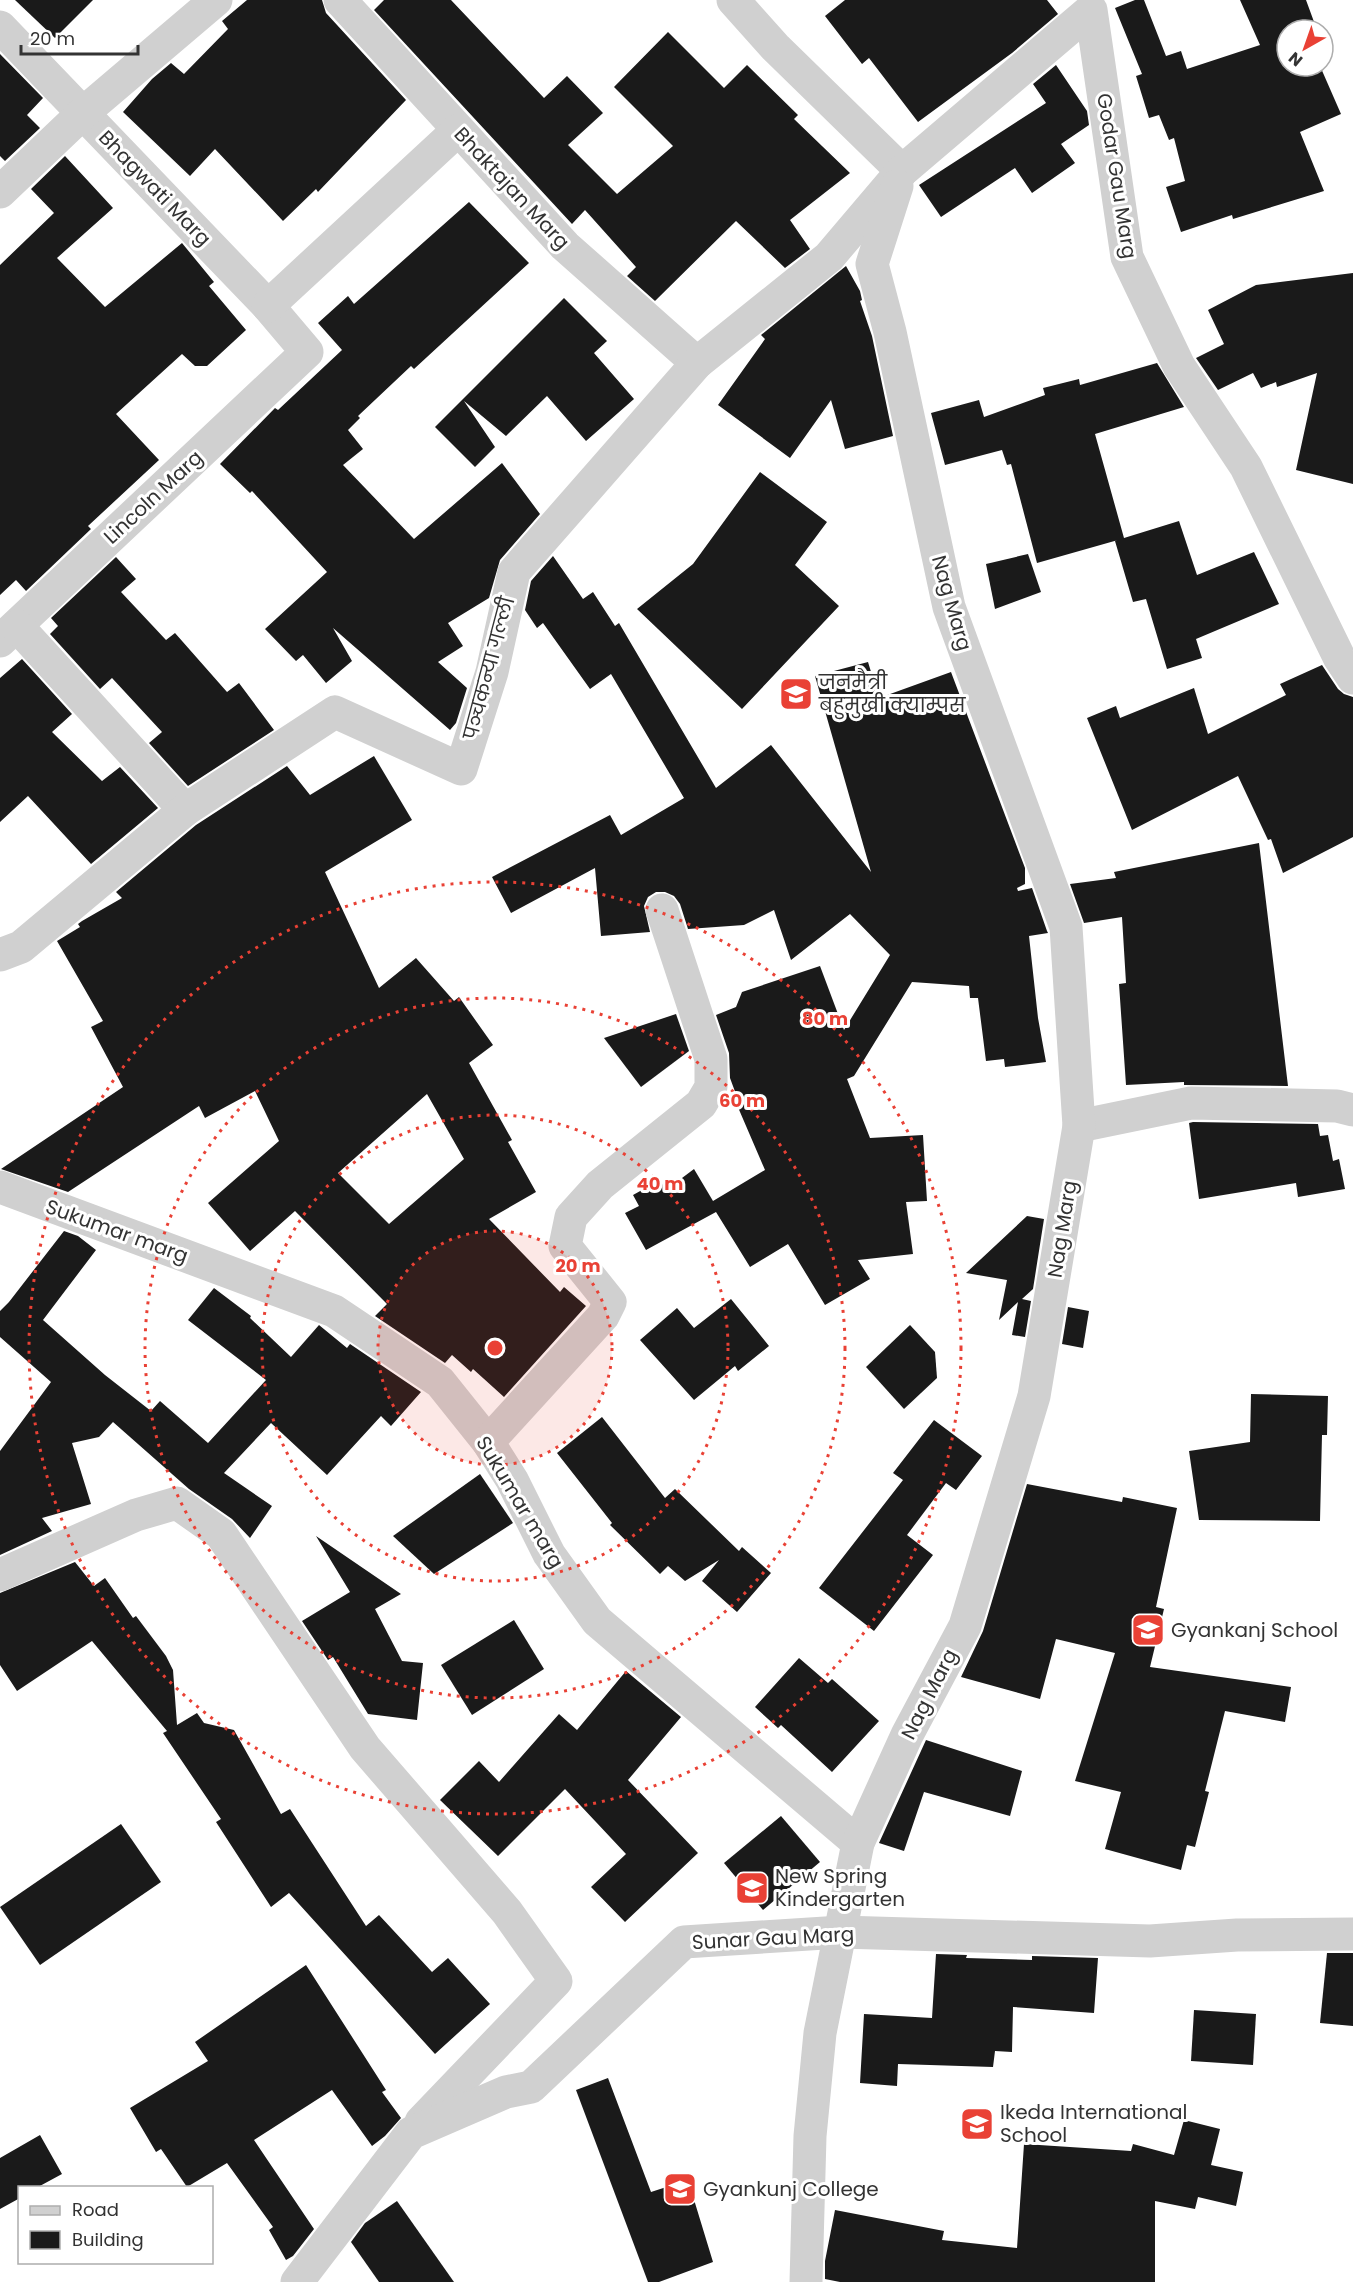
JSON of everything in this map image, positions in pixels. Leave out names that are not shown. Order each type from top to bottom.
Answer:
[{"type":"street","points":[[0,192],[83,113],[216,0]]},
{"type":"street","name":"Bhaktajan Marg","points":[[340,0],[565,246],[697,363]]},
{"type":"street","points":[[733,0],[775,47],[902,171]]},
{"type":"street","name":"Godar Gau Marg","points":[[902,171],[1098,5]]},
{"type":"street","name":"Godar Gau Marg","points":[[1098,5],[1127,257],[1179,366],[1246,467],[1339,657],[1353,678]]},
{"type":"street","name":"Bhagwati Marg","points":[[0,27],[268,306],[307,352]]},
{"type":"street","points":[[268,306],[458,130]]},
{"type":"street","name":"पञ्चकन्या गल्ली","points":[[7,943],[185,810],[335,712],[461,769],[492,672],[514,572],[697,363],[829,257],[902,171]]},
{"type":"street","name":"Nag Marg","points":[[806,2282],[810,2136],[819,2045],[858,1843],[907,1735],[965,1626],[1034,1396],[1079,1126],[1066,927],[949,607],[890,332],[872,264],[902,171]]},
{"type":"street","name":"Lincoln Marg","points":[[8,633],[307,352]]},
{"type":"street","points":[[8,633],[185,810]]},
{"type":"street","points":[[488,1442],[603,1316],[610,1302],[565,1246],[571,1218],[600,1185],[701,1104],[711,1087],[711,1059],[662,910]]},
{"type":"street","points":[[1079,1126],[1191,1102],[1337,1106],[1353,1110]]},
{"type":"street","name":"Sukumar marg","points":[[0,1187],[334,1311],[440,1382],[488,1442],[512,1480],[549,1554],[597,1621],[714,1724],[858,1843]]},
{"type":"street","points":[[0,1575],[136,1515],[177,1503],[221,1534],[365,1748],[507,1912],[556,1981],[411,2133]]},
{"type":"street","name":"Sunar Gau Marg","points":[[297,2282],[411,2133],[506,2092],[531,2087],[684,1942],[841,1932],[1150,1941],[1237,1935],[1353,1934]]},
{"type":"building","points":[[15,0],[93,0],[55,38]]},
{"type":"building","points":[[247,0],[322,0],[326,13],[406,100],[318,192],[316,189],[283,221],[215,149],[190,176],[123,112],[152,79],[171,63],[184,74],[228,29],[222,21]]},
{"type":"building","points":[[384,0],[451,0],[544,98],[567,76],[603,113],[568,145],[617,194],[673,146],[614,87],[668,32],[724,88],[747,65],[798,115],[794,119],[850,173],[790,220],[810,249],[785,268],[736,221],[655,301],[627,276],[636,267],[585,210],[572,224],[374,10]]},
{"type":"building","points":[[845,0],[1047,0],[1058,14],[1012,53],[918,122],[869,58],[862,64],[825,16]]},
{"type":"building","points":[[1135,0],[1144,0],[1166,56],[1181,51],[1187,69],[1260,45],[1240,0],[1306,0],[1313,18],[1275,18],[1275,78],[1325,78],[1341,114],[1300,132],[1324,191],[1233,219],[1232,215],[1181,232],[1166,187],[1185,181],[1174,138],[1169,140],[1159,115],[1149,118],[1136,76],[1142,74],[1115,8]]},
{"type":"building","points":[[0,54],[43,98],[27,115],[40,128],[5,161],[0,156]]},
{"type":"building","points":[[1056,65],[1087,111],[1089,125],[1061,144],[1075,163],[1032,193],[1015,168],[941,217],[919,185],[1046,103],[1033,84]]},
{"type":"building","points":[[65,156],[113,208],[57,258],[105,307],[182,243],[214,282],[209,286],[246,330],[207,366],[195,366],[182,354],[116,414],[159,460],[88,526],[91,529],[26,591],[16,580],[0,595],[0,265],[54,213],[31,189]]},
{"type":"building","points":[[469,202],[529,263],[414,369],[411,366],[358,416],[360,418],[348,430],[363,449],[343,465],[414,539],[502,463],[540,514],[500,560],[489,598],[448,623],[463,646],[438,662],[467,688],[456,723],[450,730],[333,628],[352,661],[326,683],[303,655],[296,661],[265,629],[327,572],[252,491],[250,493],[220,464],[275,408],[278,410],[342,350],[318,323],[348,296],[354,304]]},
{"type":"building","points":[[846,266],[860,291],[862,300],[860,301],[872,336],[893,436],[845,449],[831,400],[790,458],[718,405],[765,339],[761,335]]},
{"type":"building","points":[[1353,273],[1353,484],[1296,470],[1317,373],[1277,387],[1276,382],[1261,388],[1253,373],[1218,390],[1196,358],[1224,344],[1208,310],[1256,285]]},
{"type":"building","points":[[564,298],[607,341],[594,353],[634,399],[586,441],[547,396],[506,436],[464,401],[495,447],[475,467],[435,427]]},
{"type":"building","points":[[1157,363],[1184,407],[1095,434],[1124,538],[1179,521],[1197,575],[1254,552],[1279,604],[1196,639],[1202,658],[1167,669],[1146,599],[1133,602],[1115,541],[1118,540],[1037,563],[1011,464],[1007,465],[1002,450],[945,465],[931,413],[979,400],[984,417],[1045,395],[1043,388],[1079,379],[1080,385]]},
{"type":"building","points":[[760,472],[827,522],[795,565],[839,606],[742,709],[637,609],[693,564]]},
{"type":"building","points":[[1028,554],[1041,592],[995,609],[986,564]]},
{"type":"building","points":[[553,556],[583,599],[593,592],[615,626],[619,623],[716,788],[771,745],[871,872],[815,676],[868,662],[879,698],[951,672],[1025,868],[1025,884],[1017,888],[1018,891],[1032,888],[1048,933],[1029,936],[1038,1018],[1046,1062],[1005,1067],[1004,1059],[986,1061],[978,998],[970,998],[969,986],[912,982],[854,1076],[847,1079],[870,1138],[923,1135],[927,1201],[906,1202],[913,1254],[858,1260],[870,1279],[825,1305],[788,1244],[750,1267],[716,1212],[646,1250],[625,1213],[639,1206],[633,1195],[660,1180],[666,1190],[694,1169],[713,1201],[765,1170],[734,1098],[737,1097],[730,1078],[729,1053],[716,1015],[736,1007],[742,992],[820,966],[844,1030],[890,955],[850,914],[791,960],[774,910],[744,925],[688,929],[680,904],[674,896],[665,892],[656,892],[648,897],[644,906],[650,932],[601,936],[595,868],[511,913],[492,877],[610,815],[621,835],[684,798],[611,674],[590,689],[543,623],[537,628],[525,610],[531,581]]},
{"type":"building","points":[[116,557],[136,579],[121,592],[166,640],[175,633],[227,692],[239,683],[274,730],[188,786],[149,743],[162,732],[112,678],[100,689],[50,634],[58,626],[51,618]]},
{"type":"building","points":[[22,659],[72,714],[52,732],[102,781],[120,767],[158,808],[91,864],[28,796],[0,822],[0,678]]},
{"type":"building","points":[[1322,665],[1338,689],[1353,697],[1353,837],[1283,873],[1271,839],[1268,840],[1238,776],[1132,830],[1087,718],[1116,706],[1120,718],[1194,688],[1208,734],[1286,695],[1280,684]]},
{"type":"building","points":[[374,756],[412,820],[325,872],[379,988],[416,958],[454,1001],[459,997],[493,1045],[469,1063],[512,1140],[508,1142],[536,1192],[489,1219],[560,1292],[564,1287],[586,1306],[504,1397],[473,1369],[471,1372],[452,1355],[445,1363],[375,1316],[387,1304],[295,1211],[250,1251],[208,1203],[279,1141],[255,1091],[205,1118],[199,1106],[68,1192],[1,1169],[123,1087],[91,1027],[103,1021],[57,941],[80,927],[78,924],[82,921],[122,898],[116,892],[196,825],[287,766],[310,795]],"holes":[[[427,1094],[464,1159],[389,1224],[338,1173]]]},
{"type":"building","points":[[1259,843],[1288,1086],[1184,1085],[1184,1082],[1126,1085],[1119,984],[1126,983],[1122,917],[1084,923],[1070,884],[1116,878],[1114,872]]},
{"type":"building","points":[[676,1014],[689,1051],[641,1087],[604,1038]]},
{"type":"building","points":[[1189,1123],[1318,1124],[1320,1136],[1328,1135],[1333,1161],[1339,1159],[1345,1189],[1298,1197],[1296,1183],[1199,1199]]},
{"type":"building","points":[[1027,1216],[1044,1219],[1033,1289],[1022,1299],[1031,1301],[1025,1337],[1012,1335],[1018,1302],[999,1320],[1007,1280],[966,1273]]},
{"type":"building","points":[[64,1231],[78,1236],[96,1250],[43,1320],[105,1375],[151,1411],[160,1401],[208,1443],[266,1380],[188,1320],[214,1288],[251,1316],[250,1318],[291,1357],[319,1325],[347,1348],[350,1344],[421,1392],[391,1426],[381,1416],[327,1475],[271,1423],[224,1473],[272,1506],[250,1538],[232,1519],[189,1489],[113,1422],[99,1437],[72,1443],[91,1504],[42,1518],[52,1531],[0,1555],[0,1451],[51,1382],[0,1337],[0,1311]]},
{"type":"building","points":[[731,1299],[769,1346],[738,1371],[735,1366],[694,1400],[640,1340],[677,1308],[694,1328]]},
{"type":"building","points":[[1068,1307],[1089,1311],[1083,1348],[1062,1344]]},
{"type":"building","points":[[910,1325],[935,1352],[937,1378],[904,1409],[866,1367]]},
{"type":"building","points":[[1251,1394],[1328,1396],[1327,1435],[1322,1435],[1320,1521],[1199,1520],[1189,1451],[1250,1442]]},
{"type":"building","points":[[602,1417],[665,1498],[675,1489],[739,1551],[742,1547],[771,1573],[737,1612],[702,1581],[719,1560],[685,1581],[668,1566],[660,1574],[610,1525],[612,1523],[557,1453]]},
{"type":"building","points":[[934,1420],[982,1456],[956,1490],[946,1483],[907,1535],[933,1555],[874,1631],[819,1588],[903,1480],[893,1473]]},
{"type":"building","points":[[480,1474],[513,1523],[434,1574],[393,1536]]},
{"type":"building","points":[[1027,1484],[1122,1502],[1123,1497],[1177,1508],[1156,1607],[1164,1609],[1150,1667],[1291,1687],[1285,1722],[1225,1711],[1205,1791],[1209,1792],[1195,1847],[1187,1845],[1181,1870],[1105,1849],[1121,1792],[1075,1781],[1115,1653],[1056,1639],[1040,1699],[961,1677],[983,1631]]},
{"type":"building","points":[[316,1536],[401,1594],[375,1609],[402,1661],[423,1663],[417,1720],[368,1714],[333,1657],[328,1660],[302,1621],[350,1592]]},
{"type":"building","points":[[75,1562],[94,1586],[105,1578],[133,1618],[136,1616],[166,1656],[173,1670],[177,1725],[197,1713],[204,1723],[234,1730],[281,1814],[290,1809],[366,1926],[379,1915],[432,1972],[448,1958],[490,2004],[435,2054],[289,1893],[271,1907],[216,1822],[221,1819],[163,1733],[167,1731],[92,1641],[17,1691],[0,1665],[0,1593]]},
{"type":"building","points":[[514,1620],[544,1669],[472,1715],[441,1665]]},
{"type":"building","points":[[799,1658],[828,1683],[832,1679],[879,1721],[832,1772],[781,1725],[778,1728],[755,1707]]},
{"type":"building","points":[[626,1671],[681,1717],[628,1780],[698,1853],[625,1922],[591,1887],[626,1854],[565,1789],[498,1856],[440,1800],[479,1761],[499,1782],[559,1714],[577,1730]]},
{"type":"building","points":[[926,1740],[1022,1771],[1010,1816],[924,1792],[904,1851],[879,1843]]},
{"type":"building","points":[[781,1816],[820,1862],[763,1910],[724,1863]]},
{"type":"building","points":[[121,1824],[161,1882],[40,1965],[0,1907]]},
{"type":"building","points":[[1327,1953],[1353,1953],[1353,2026],[1320,2023]]},
{"type":"building","points":[[936,1954],[967,1955],[966,1958],[1032,1960],[1032,1956],[1098,1958],[1094,2013],[1013,2007],[1012,2052],[995,2051],[993,2067],[898,2064],[897,2086],[860,2083],[864,2014],[932,2018]]},
{"type":"building","points":[[306,1965],[386,2090],[382,2092],[401,2118],[385,2136],[372,2146],[332,2090],[254,2140],[314,2229],[293,2256],[286,2260],[269,2230],[273,2227],[227,2163],[186,2186],[161,2149],[156,2152],[130,2108],[208,2061],[195,2042]]},
{"type":"building","points":[[1194,2010],[1256,2014],[1253,2065],[1191,2061]]},
{"type":"building","points":[[608,2078],[651,2192],[688,2180],[713,2262],[659,2282],[648,2282],[576,2090]]},
{"type":"building","points":[[1184,2120],[1220,2129],[1211,2165],[1243,2172],[1236,2206],[1198,2197],[1195,2209],[1155,2201],[1155,2282],[840,2282],[825,2279],[825,2261],[835,2210],[944,2231],[942,2240],[1017,2248],[1024,2144],[1131,2151],[1133,2144],[1174,2155]]},
{"type":"building","points":[[40,2135],[62,2174],[40,2186],[18,2186],[18,2199],[0,2209],[0,2158]]},
{"type":"building","points":[[397,2201],[454,2282],[379,2282],[351,2242],[365,2223]]},
{"type":"place","name":"जनमैत्री बहुमुखी क्याम्पस","points":[[796,694]]},
{"type":"place","name":"Gyankanj School","points":[[1148,1630]]},
{"type":"place","name":"New Spring Kindergarten","points":[[752,1888]]},
{"type":"place","name":"Ikeda International School","points":[[977,2124]]},
{"type":"place","name":"Gyankunj College","points":[[680,2189]]}]
